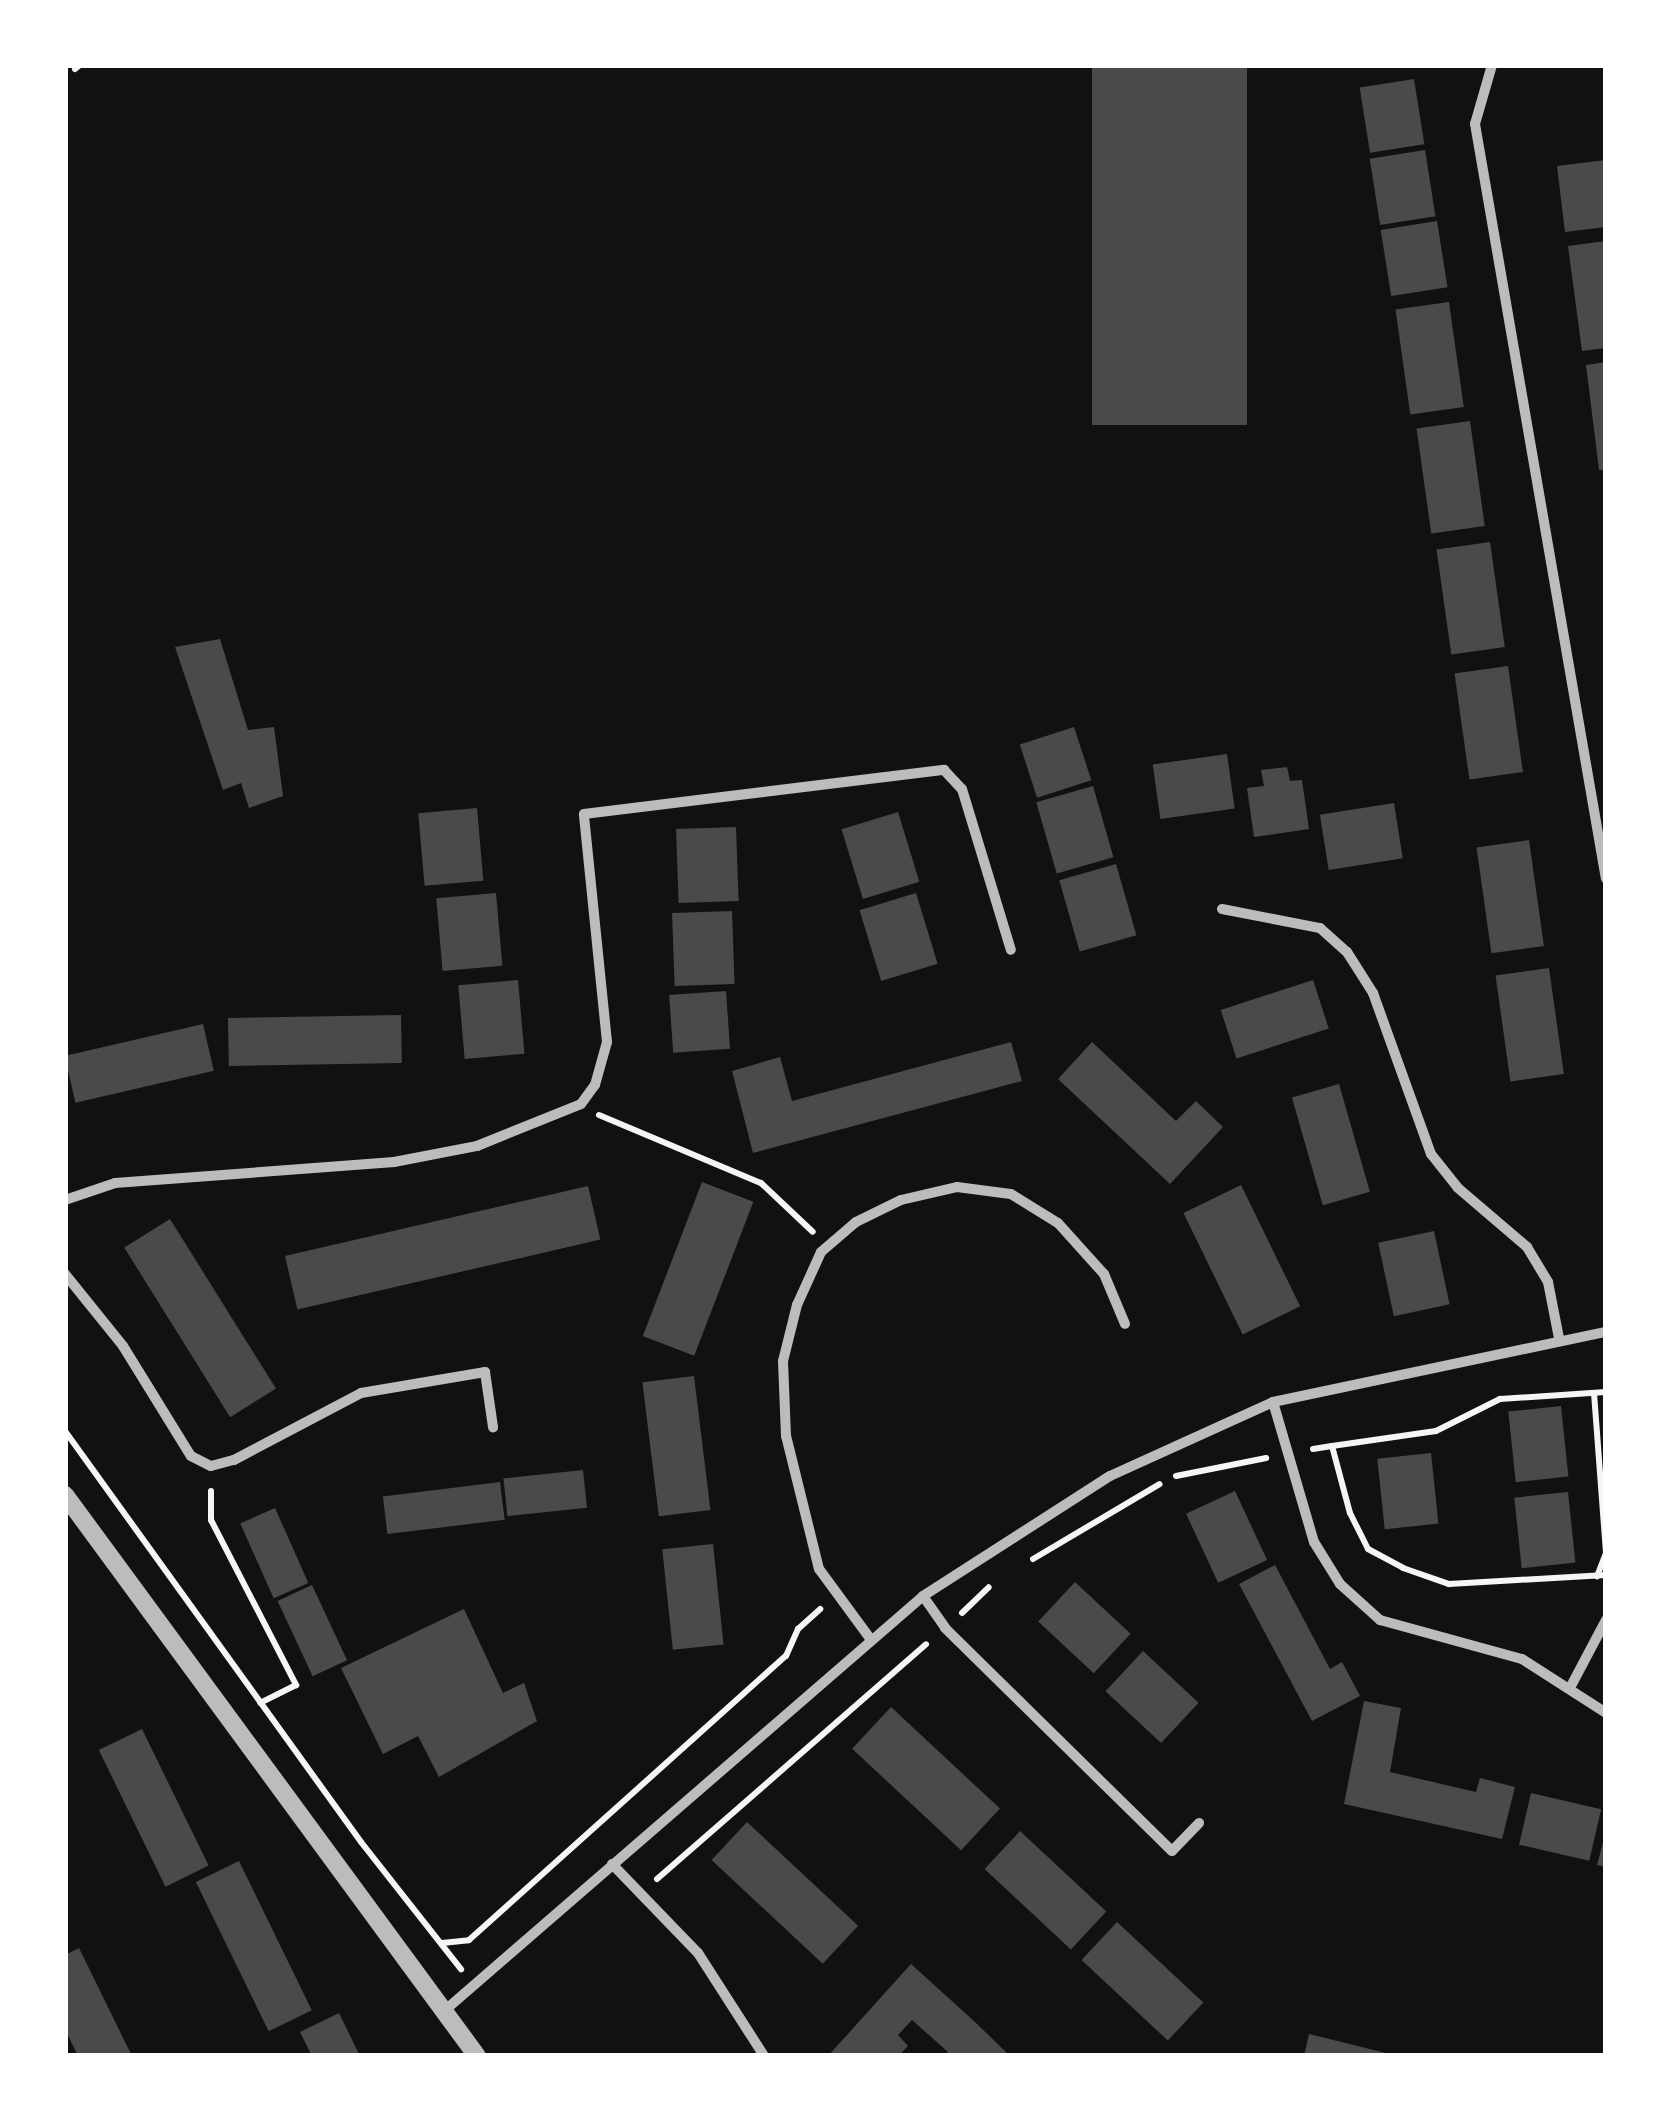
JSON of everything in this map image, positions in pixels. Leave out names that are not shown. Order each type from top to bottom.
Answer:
[{"type":"street","points":[[1492,65],[1475,124],[1606,879]]},
{"type":"street","points":[[65,1200],[116,1183],[394,1162],[477,1146],[581,1104],[595,1085],[607,1042],[584,814],[944,770],[962,790],[1010,950]]},
{"type":"street","points":[[1222,909],[1320,928],[1348,952],[1373,993],[1431,1154],[1458,1188],[1527,1248],[1548,1282],[1559,1338]]},
{"type":"street","points":[[869,1636],[819,1570],[798,1504],[786,1436],[783,1361],[797,1304],[828,1246],[856,1222],[901,1200],[956,1187],[1011,1194],[1058,1223],[1104,1274],[1124,1324]]},
{"type":"street","points":[[65,1274],[123,1346],[191,1456],[211,1466],[234,1460],[361,1394],[485,1372],[493,1428]]},
{"type":"street","points":[[444,2012],[869,1636],[923,1596],[1110,1476],[1272,1402],[1559,1338],[1606,1332]]},
{"type":"street","points":[[1272,1402],[1292,1452],[1314,1542],[1340,1584],[1380,1620],[1522,1658],[1571,1686],[1606,1714]]},
{"type":"street","points":[[65,1496],[478,2056]]},
{"type":"street","points":[[923,1596],[945,1628],[1172,1851],[1198,1823]]},
{"type":"street","points":[[1571,1686],[1606,1620]]},
{"type":"street","points":[[612,1864],[698,1953],[764,2056]]},
{"type":"path","points":[[581,1104],[622,1130],[761,1184],[828,1246]]},
{"type":"path","points":[[1024,1565],[1174,1476],[1292,1452],[1436,1431],[1500,1398],[1606,1392]]},
{"type":"path","points":[[1332,1446],[1350,1513],[1368,1549],[1403,1568],[1450,1584],[1602,1575],[1606,1553],[1594,1393]]},
{"type":"path","points":[[65,1431],[260,1703],[474,1985]]},
{"type":"path","points":[[211,1466],[211,1520],[296,1684],[260,1703]]},
{"type":"path","points":[[641,1893],[787,1758],[945,1628],[991,1584]]},
{"type":"path","points":[[440,1942],[469,1940],[786,1656],[798,1628],[837,1594]]},
{"type":"building","points":[[1092,65],[1247,65],[1247,425],[1092,425]]},
{"type":"building","points":[[1414,79],[1424,144],[1370,153],[1360,88]]},
{"type":"building","points":[[1425,150],[1435,216],[1380,225],[1370,159]]},
{"type":"building","points":[[1606,160],[1606,227],[1565,232],[1557,166]]},
{"type":"building","points":[[1437,221],[1447,287],[1391,296],[1381,230]]},
{"type":"building","points":[[1606,241],[1606,348],[1582,351],[1568,246]]},
{"type":"building","points":[[1449,302],[1464,407],[1410,414],[1396,310]]},
{"type":"building","points":[[1606,362],[1606,470],[1599,470],[1586,365]]},
{"type":"building","points":[[1470,421],[1485,526],[1431,533],[1417,429]]},
{"type":"building","points":[[1490,542],[1505,647],[1451,654],[1437,550]]},
{"type":"building","points":[[220,639],[248,730],[274,727],[283,796],[249,808],[241,783],[223,790],[175,647]]},
{"type":"building","points":[[1508,666],[1523,772],[1469,779],[1455,674]]},
{"type":"building","points":[[1074,727],[1091,780],[1037,798],[1020,745]]},
{"type":"building","points":[[1227,754],[1235,808],[1160,819],[1153,764]]},
{"type":"building","points":[[1287,767],[1290,781],[1302,780],[1309,829],[1254,837],[1247,788],[1264,786],[1261,770]]},
{"type":"building","points":[[1093,786],[1113,857],[1057,873],[1036,802]]},
{"type":"building","points":[[1394,803],[1403,858],[1329,870],[1320,815]]},
{"type":"building","points":[[477,808],[483,881],[425,886],[418,813]]},
{"type":"building","points":[[898,812],[919,882],[863,899],[842,829]]},
{"type":"building","points":[[736,827],[739,901],[679,903],[676,829]]},
{"type":"building","points":[[1529,840],[1544,946],[1491,953],[1477,847]]},
{"type":"building","points":[[1116,864],[1136,935],[1080,951],[1059,880]]},
{"type":"building","points":[[496,893],[502,966],[443,971],[436,898]]},
{"type":"building","points":[[916,893],[938,964],[881,981],[860,910]]},
{"type":"building","points":[[732,911],[735,984],[675,986],[672,913]]},
{"type":"building","points":[[1549,968],[1564,1074],[1510,1081],[1496,976]]},
{"type":"building","points":[[518,980],[524,1054],[465,1059],[458,985]]},
{"type":"building","points":[[1313,980],[1329,1029],[1237,1058],[1221,1010]]},
{"type":"building","points":[[726,991],[730,1049],[673,1053],[669,995]]},
{"type":"building","points":[[401,1015],[402,1063],[229,1066],[228,1018]]},
{"type":"building","points":[[203,1024],[214,1071],[75,1103],[65,1056]]},
{"type":"building","points":[[1011,1042],[1022,1081],[753,1153],[732,1071],[780,1057],[792,1101]]},
{"type":"building","points":[[1092,1042],[1176,1121],[1196,1101],[1223,1127],[1170,1184],[1058,1079]]},
{"type":"building","points":[[1339,1084],[1370,1192],[1323,1205],[1292,1098]]},
{"type":"building","points":[[702,1182],[753,1202],[694,1356],[643,1336]]},
{"type":"building","points":[[1241,1185],[1300,1306],[1243,1334],[1183,1213]]},
{"type":"building","points":[[588,1186],[600,1240],[297,1310],[285,1256]]},
{"type":"building","points":[[170,1219],[276,1389],[230,1417],[124,1248]]},
{"type":"building","points":[[1434,1231],[1450,1304],[1394,1316],[1378,1243]]},
{"type":"building","points":[[694,1376],[710,1510],[659,1516],[642,1382]]},
{"type":"building","points":[[1561,1406],[1568,1477],[1516,1482],[1508,1412]]},
{"type":"building","points":[[1431,1453],[1438,1524],[1385,1529],[1377,1459]]},
{"type":"building","points":[[583,1470],[587,1508],[507,1516],[503,1478]]},
{"type":"building","points":[[500,1482],[505,1520],[388,1534],[383,1496]]},
{"type":"building","points":[[1235,1491],[1267,1560],[1218,1583],[1186,1514]]},
{"type":"building","points":[[1568,1492],[1575,1563],[1522,1568],[1514,1498]]},
{"type":"building","points":[[275,1508],[308,1583],[274,1598],[240,1523]]},
{"type":"building","points":[[713,1544],[724,1644],[673,1650],[662,1549]]},
{"type":"building","points":[[1275,1565],[1330,1669],[1342,1662],[1360,1696],[1312,1721],[1239,1584]]},
{"type":"building","points":[[1075,1582],[1131,1634],[1094,1673],[1038,1621]]},
{"type":"building","points":[[312,1585],[347,1660],[313,1676],[278,1601]]},
{"type":"building","points":[[464,1609],[503,1693],[524,1683],[537,1721],[439,1777],[418,1736],[383,1754],[341,1668]]},
{"type":"building","points":[[1143,1651],[1199,1703],[1161,1743],[1105,1691]]},
{"type":"building","points":[[1364,1701],[1401,1708],[1390,1772],[1476,1792],[1480,1778],[1515,1787],[1502,1839],[1344,1804]]},
{"type":"building","points":[[891,1707],[1000,1809],[961,1850],[852,1749]]},
{"type":"building","points":[[142,1729],[209,1866],[165,1887],[99,1750]]},
{"type":"building","points":[[1531,1793],[1601,1809],[1589,1861],[1519,1845]]},
{"type":"building","points":[[747,1822],[858,1926],[823,1964],[712,1860]]},
{"type":"building","points":[[1020,1831],[1106,1911],[1071,1950],[985,1869]]},
{"type":"building","points":[[1606,1835],[1606,1867],[1597,1865]]},
{"type":"building","points":[[239,1861],[312,2010],[269,2031],[196,1882]]},
{"type":"building","points":[[1117,1922],[1203,2002],[1168,2041],[1082,1960]]},
{"type":"building","points":[[79,1948],[132,2056],[78,2056],[65,2029],[65,1955]]},
{"type":"building","points":[[911,1964],[1010,2056],[942,2056],[948,2052],[912,2020],[898,2035],[908,2046],[898,2056],[828,2056]]},
{"type":"building","points":[[339,2013],[360,2056],[312,2056],[300,2032]]},
{"type":"building","points":[[1309,2034],[1394,2055],[1394,2056],[1304,2056]]}]
